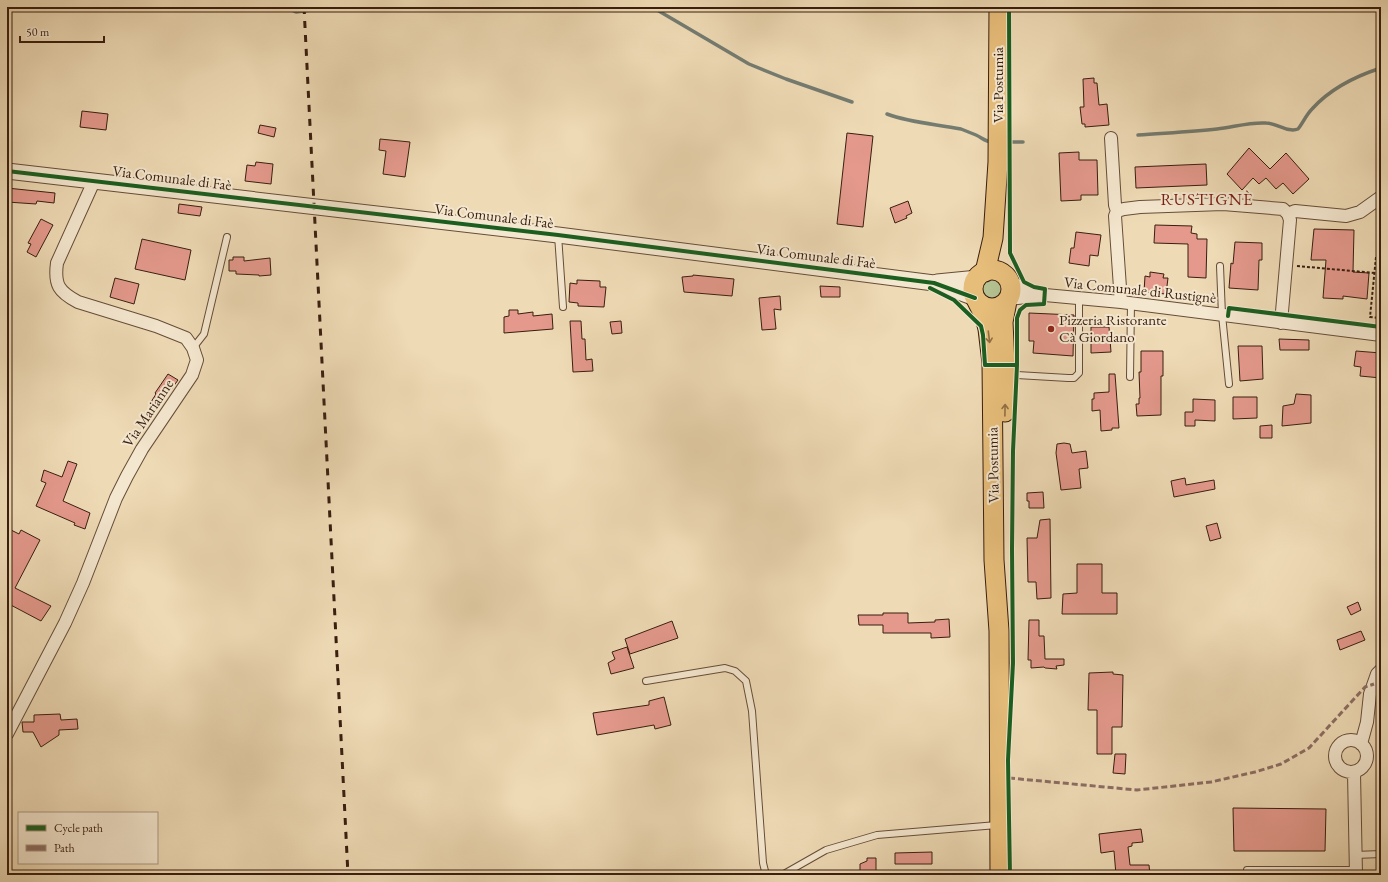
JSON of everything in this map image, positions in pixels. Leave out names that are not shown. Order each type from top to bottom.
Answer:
[{"type":"main road","name":"Via Postumia","points":[[998,7],[998,149],[1002,223],[998,284],[1003,322],[1006,376],[1004,570],[999,631]]},
{"type":"main road","points":[[998,284],[1002,305],[992,308],[981,305],[976,299],[974,287],[998,284]]},
{"type":"main road","name":"Via Postumia","points":[[976,299],[985,317],[992,363],[994,560],[999,631],[1000,875]]},
{"type":"street","points":[[1111,138],[1116,206],[1118,211]]},
{"type":"street","name":"Via Comunale di Faè","points":[[7,171],[558,235],[934,283],[998,284]]},
{"type":"street","points":[[94,181],[57,264],[55,276],[60,289],[66,296],[78,302],[156,326],[186,338],[193,348]]},
{"type":"street","points":[[1288,214],[1295,211],[1346,216],[1360,212],[1381,197]]},
{"type":"street","points":[[1126,303],[1115,216],[1118,211],[1140,207],[1223,204],[1283,209],[1288,214],[1290,220],[1281,323]]},
{"type":"street","name":"Via Comunale di Faè","points":[[934,283],[976,299]]},
{"type":"street","name":"Via Comunale di Rustignè","points":[[998,284],[1029,298],[1038,295]]},
{"type":"street","name":"Via Comunale di Rustignè","points":[[998,284],[1038,295],[1126,303],[1381,335]]},
{"type":"street","name":"Via Marianne","points":[[7,734],[65,623],[83,583],[116,498],[127,476],[142,449],[192,375],[197,360],[193,348]]},
{"type":"street","points":[[1358,742],[1366,722],[1370,694],[1377,674],[1381,670]]},
{"type":"street","points":[[1344,741],[1358,742],[1367,752],[1366,763],[1354,773],[1344,772],[1336,764],[1334,753],[1344,741]]},
{"type":"street","points":[[1354,773],[1356,872]]},
{"type":"lane","points":[[558,235],[563,307]]},
{"type":"lane","points":[[193,348],[204,334],[227,237]]},
{"type":"lane","points":[[1220,266],[1222,315],[1229,384]]},
{"type":"lane","points":[[1006,376],[1016,375],[1074,378],[1079,373],[1079,298]]},
{"type":"lane","points":[[1126,303],[1130,377]]},
{"type":"lane","points":[[646,681],[725,668],[735,671],[746,681],[752,710],[763,863],[765,871],[768,875]]},
{"type":"lane","points":[[782,875],[826,850],[877,836],[1000,825]]},
{"type":"lane","points":[[1355,855],[1381,854]]},
{"type":"lane","points":[[1247,870],[1356,872]]},
{"type":"path","points":[[1376,257],[1370,316],[1381,318]]},
{"type":"path","points":[[1286,265],[1374,272]]},
{"type":"green space","points":[[995,274],[1001,275],[1005,278],[1008,282],[1008,294],[1005,298],[1001,301],[995,302],[989,301],[985,298],[982,294],[981,288],[982,282],[985,278],[989,275]]},
{"type":"building","points":[[1094,78],[1094,83],[1097,83],[1099,105],[1107,104],[1109,125],[1085,127],[1085,124],[1082,124],[1080,107],[1084,107],[1083,79]]},
{"type":"building","points":[[82,111],[108,114],[106,130],[80,127]]},
{"type":"building","points":[[260,125],[276,128],[274,137],[258,133]]},
{"type":"building","points":[[847,133],[873,136],[863,227],[837,224]]},
{"type":"building","points":[[380,139],[410,142],[405,177],[383,174],[386,151],[379,150]]},
{"type":"building","points":[[1249,148],[1270,169],[1286,153],[1309,179],[1293,194],[1283,183],[1276,189],[1266,178],[1259,184],[1253,178],[1242,190],[1227,174]]},
{"type":"building","points":[[1079,152],[1079,160],[1097,160],[1098,195],[1081,195],[1081,200],[1061,201],[1059,153]]},
{"type":"building","points":[[256,162],[273,164],[271,184],[245,181],[247,165],[255,166]]},
{"type":"building","points":[[1206,164],[1207,185],[1136,188],[1135,167]]},
{"type":"building","points":[[7,188],[55,193],[54,203],[37,201],[36,204],[7,202]]},
{"type":"building","points":[[908,201],[912,213],[906,216],[907,218],[895,223],[890,208]]},
{"type":"building","points":[[179,204],[202,207],[200,216],[178,213]]},
{"type":"building","points":[[41,219],[53,225],[36,257],[27,252],[31,244],[28,243]]},
{"type":"building","points":[[1155,225],[1192,226],[1191,233],[1197,234],[1197,239],[1207,239],[1206,278],[1188,277],[1188,244],[1154,243]]},
{"type":"building","points":[[1314,229],[1354,230],[1353,272],[1369,273],[1367,299],[1343,296],[1343,299],[1323,298],[1326,260],[1311,260]]},
{"type":"building","points":[[1076,232],[1101,235],[1098,256],[1090,255],[1089,266],[1069,263],[1071,248],[1074,248]]},
{"type":"building","points":[[142,239],[191,250],[185,280],[135,269]]},
{"type":"building","points":[[1235,242],[1262,243],[1262,260],[1259,260],[1258,290],[1229,288],[1231,263],[1233,264]]},
{"type":"building","points":[[233,257],[244,257],[244,261],[270,258],[271,275],[259,276],[236,274],[236,271],[229,271],[229,260],[233,260]]},
{"type":"building","points":[[1150,272],[1164,274],[1163,278],[1168,278],[1166,294],[1144,292],[1145,276],[1150,277]]},
{"type":"building","points":[[693,275],[734,279],[732,296],[684,292],[682,277]]},
{"type":"building","points":[[115,278],[139,284],[134,304],[110,297]]},
{"type":"building","points":[[577,280],[600,281],[600,287],[606,287],[604,307],[578,306],[578,303],[569,302],[570,283],[577,284]]},
{"type":"building","points":[[820,286],[840,287],[840,297],[821,297]]},
{"type":"building","points":[[780,296],[781,310],[774,309],[776,329],[762,330],[759,298]]},
{"type":"building","points":[[509,310],[518,310],[518,314],[533,312],[533,316],[552,314],[553,329],[504,333],[504,317],[509,316]]},
{"type":"building","points":[[1029,313],[1074,315],[1073,356],[1033,353],[1034,341],[1029,341]]},
{"type":"building","points":[[570,321],[581,321],[582,339],[585,339],[586,360],[592,359],[593,371],[573,372]]},
{"type":"building","points":[[621,321],[622,333],[612,334],[610,322]]},
{"type":"building","points":[[1091,327],[1109,327],[1111,352],[1091,353]]},
{"type":"building","points":[[1279,339],[1309,340],[1309,350],[1280,350]]},
{"type":"building","points":[[1238,346],[1262,346],[1263,379],[1240,381]]},
{"type":"building","points":[[1141,351],[1163,351],[1163,376],[1161,376],[1161,415],[1137,416],[1136,404],[1139,404],[1140,398],[1139,372],[1141,372]]},
{"type":"building","points":[[1356,351],[1381,353],[1381,378],[1360,376],[1361,367],[1354,366]]},
{"type":"building","points":[[168,374],[178,380],[158,408],[151,402],[156,394],[155,393]]},
{"type":"building","points":[[1109,374],[1115,374],[1119,428],[1101,431],[1100,410],[1092,411],[1092,399],[1094,399],[1094,393],[1109,392]]},
{"type":"building","points":[[1296,394],[1311,395],[1311,423],[1282,426],[1283,406],[1294,404]]},
{"type":"building","points":[[1233,397],[1257,397],[1257,418],[1233,419]]},
{"type":"building","points":[[1193,399],[1215,400],[1215,421],[1195,420],[1195,426],[1185,426],[1185,412],[1193,412]]},
{"type":"building","points":[[1272,425],[1272,438],[1260,438],[1260,426]]},
{"type":"building","points":[[1057,444],[1070,444],[1072,453],[1086,451],[1088,468],[1079,469],[1081,488],[1061,490],[1056,453]]},
{"type":"building","points":[[68,461],[77,464],[63,501],[90,513],[85,529],[36,506],[46,483],[41,481],[44,470],[62,477]]},
{"type":"building","points":[[1185,478],[1186,485],[1214,480],[1215,489],[1174,497],[1171,481]]},
{"type":"building","points":[[1043,492],[1044,508],[1029,508],[1027,493]]},
{"type":"building","points":[[1050,519],[1051,598],[1037,599],[1036,582],[1028,582],[1027,538],[1037,538],[1040,520]]},
{"type":"building","points":[[1217,523],[1221,538],[1210,541],[1206,526]]},
{"type":"building","points":[[7,528],[19,534],[21,530],[40,540],[15,588],[51,606],[41,621],[7,603]]},
{"type":"building","points":[[1077,564],[1102,564],[1102,593],[1117,593],[1117,614],[1062,614],[1063,594],[1077,593]]},
{"type":"building","points":[[1358,602],[1361,610],[1351,615],[1347,607]]},
{"type":"building","points":[[883,613],[908,613],[908,623],[935,622],[935,620],[949,619],[950,637],[931,638],[931,633],[883,633],[883,625],[859,625],[858,615],[883,615]]},
{"type":"building","points":[[1029,620],[1039,620],[1039,636],[1044,636],[1045,659],[1064,659],[1064,665],[1056,666],[1057,669],[1044,667],[1031,668],[1031,660],[1028,660]]},
{"type":"building","points":[[672,621],[678,638],[630,654],[625,639]]},
{"type":"building","points":[[1361,631],[1365,640],[1340,650],[1337,640]]},
{"type":"building","points":[[627,647],[634,668],[611,674],[608,663],[615,659],[612,652]]},
{"type":"building","points":[[1113,672],[1113,674],[1123,675],[1122,727],[1112,727],[1112,754],[1097,754],[1097,710],[1088,710],[1089,673]]},
{"type":"building","points":[[664,697],[671,725],[655,729],[654,725],[597,735],[593,713],[649,705],[649,701]]},
{"type":"building","points":[[60,714],[61,720],[77,719],[78,729],[59,730],[59,735],[41,747],[33,732],[23,732],[22,722],[34,722],[34,715]]},
{"type":"building","points":[[1115,754],[1126,754],[1125,774],[1113,773]]},
{"type":"building","points":[[1233,808],[1326,809],[1325,851],[1234,851]]},
{"type":"building","points":[[1141,829],[1143,842],[1132,843],[1132,846],[1128,847],[1130,865],[1149,865],[1150,875],[1116,875],[1114,851],[1101,853],[1099,834]]},
{"type":"building","points":[[932,852],[932,864],[895,864],[895,853]]},
{"type":"building","points":[[867,858],[876,858],[876,875],[860,875],[860,864],[867,861]]},
{"type":"waterway","points":[[285,7],[296,12],[319,9],[319,7]]},
{"type":"waterway","points":[[652,7],[749,64],[786,79],[852,102]]},
{"type":"waterway","points":[[1138,135],[1207,130],[1260,123],[1270,123],[1290,130],[1298,129],[1310,111],[1335,89],[1353,79],[1381,68]]},
{"type":"waterway","points":[[887,114],[914,121],[961,129],[986,141],[993,142]]},
{"type":"waterway","points":[[1003,142],[1023,142]]},
{"type":"railway","points":[[304,7],[348,875]]},
{"type":"marked path","points":[[1009,778],[1137,790],[1211,782],[1255,772],[1281,764],[1309,748],[1365,687],[1374,684]]},
{"type":"cycle path","points":[[1009,7],[1010,253],[1024,282],[1034,287],[1045,289],[1044,304],[1026,305],[1020,310],[1017,318],[1017,365],[1013,451],[1013,663],[1008,760],[1010,875]]},
{"type":"cycle path","points":[[7,171],[558,235],[934,283],[975,298]]},
{"type":"cycle path","points":[[930,288],[954,300],[981,326],[985,365],[1017,365]]},
{"type":"cycle path","points":[[1228,316],[1229,308],[1381,327]]},
{"type":"place","name":"Pizzeria Ristorante Cà Giordano","points":[[1051,329]]},
{"type":"district","name":"RUSTIGNÈ","points":[[1207,199]]}]
